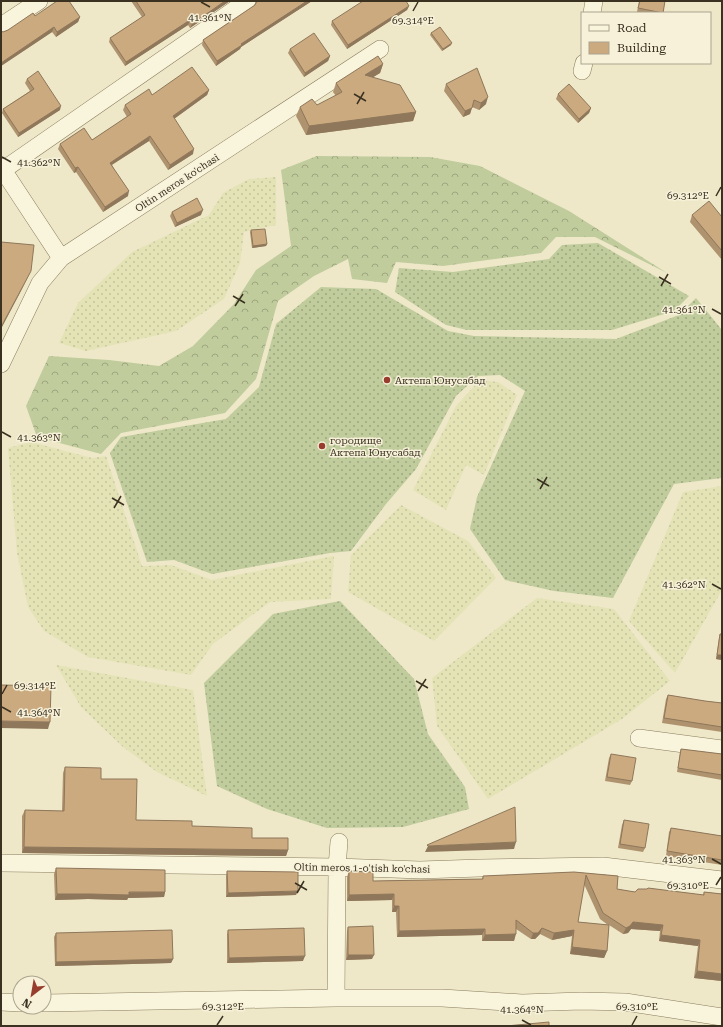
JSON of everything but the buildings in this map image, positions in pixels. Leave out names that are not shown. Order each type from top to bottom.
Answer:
[{"type":"street","points":[[1,26],[39,1]]},
{"type":"street","points":[[61,258],[2,168],[247,1]]},
{"type":"street","points":[[592,12],[594,1]]},
{"type":"street","name":"Oltin meros ko'chasi","points":[[1,364],[40,283],[61,258],[380,49]]},
{"type":"street","points":[[640,738],[722,749]]},
{"type":"street","points":[[336,998],[336,866],[339,842]]},
{"type":"street","name":"Oltin meros 1-o'tish ko'chasi","points":[[1,863],[336,866],[420,870],[603,866],[722,880]]},
{"type":"street","points":[[52,1003],[336,998],[442,998],[522,1003],[626,1002],[722,1016]]},
{"type":"street","points":[[1,1002],[12,1003]]},
{"type":"green space","points":[[317,156],[430,157],[480,166],[569,211],[667,273],[595,237],[556,237],[541,253],[443,266],[396,262],[387,283],[352,279],[348,259],[314,276],[278,301],[256,379],[225,413],[121,433],[101,454],[37,437],[26,406],[49,356],[109,360],[159,366],[193,346],[234,304],[256,270],[291,246],[281,170]]},
{"type":"green space","points":[[276,177],[276,225],[244,232],[240,263],[224,299],[176,331],[86,351],[59,343],[78,303],[132,252],[209,215],[223,193],[249,179]]},
{"type":"green space","points":[[598,243],[689,296],[674,311],[612,330],[467,330],[446,325],[395,292],[399,268],[453,272],[549,259],[562,245]]},
{"type":"green space","points":[[321,287],[376,289],[448,331],[474,336],[616,339],[679,315],[696,298],[722,330],[722,478],[674,484],[613,598],[554,591],[505,580],[470,529],[477,497],[525,391],[500,375],[478,376],[456,396],[416,469],[386,504],[351,551],[330,553],[212,574],[174,560],[147,562],[110,453],[121,437],[226,419],[259,387],[276,324]]},
{"type":"green space","points":[[480,380],[498,382],[517,395],[484,475],[466,465],[446,510],[413,490],[456,406]]},
{"type":"green space","points":[[31,442],[92,458],[106,456],[142,566],[171,565],[212,580],[334,556],[331,599],[270,602],[213,644],[191,675],[88,657],[44,631],[28,607],[17,553],[8,448]]},
{"type":"green space","points":[[722,486],[722,590],[675,673],[629,621],[683,492]]},
{"type":"green space","points":[[401,505],[468,541],[496,578],[434,641],[348,592],[351,555]]},
{"type":"green space","points":[[537,598],[614,609],[670,681],[622,719],[488,799],[437,726],[432,678]]},
{"type":"green space","points":[[340,601],[414,679],[428,734],[465,787],[469,809],[403,827],[327,828],[267,809],[217,786],[204,683],[273,614]]},
{"type":"green space","points":[[56,665],[193,690],[207,796],[157,772],[123,747],[81,707]]},
{"type":"place","name":"Актепа Юнусабад","points":[[387,380]]},
{"type":"place","name":"городище Актепа Юнусабад","points":[[322,446]]}]
